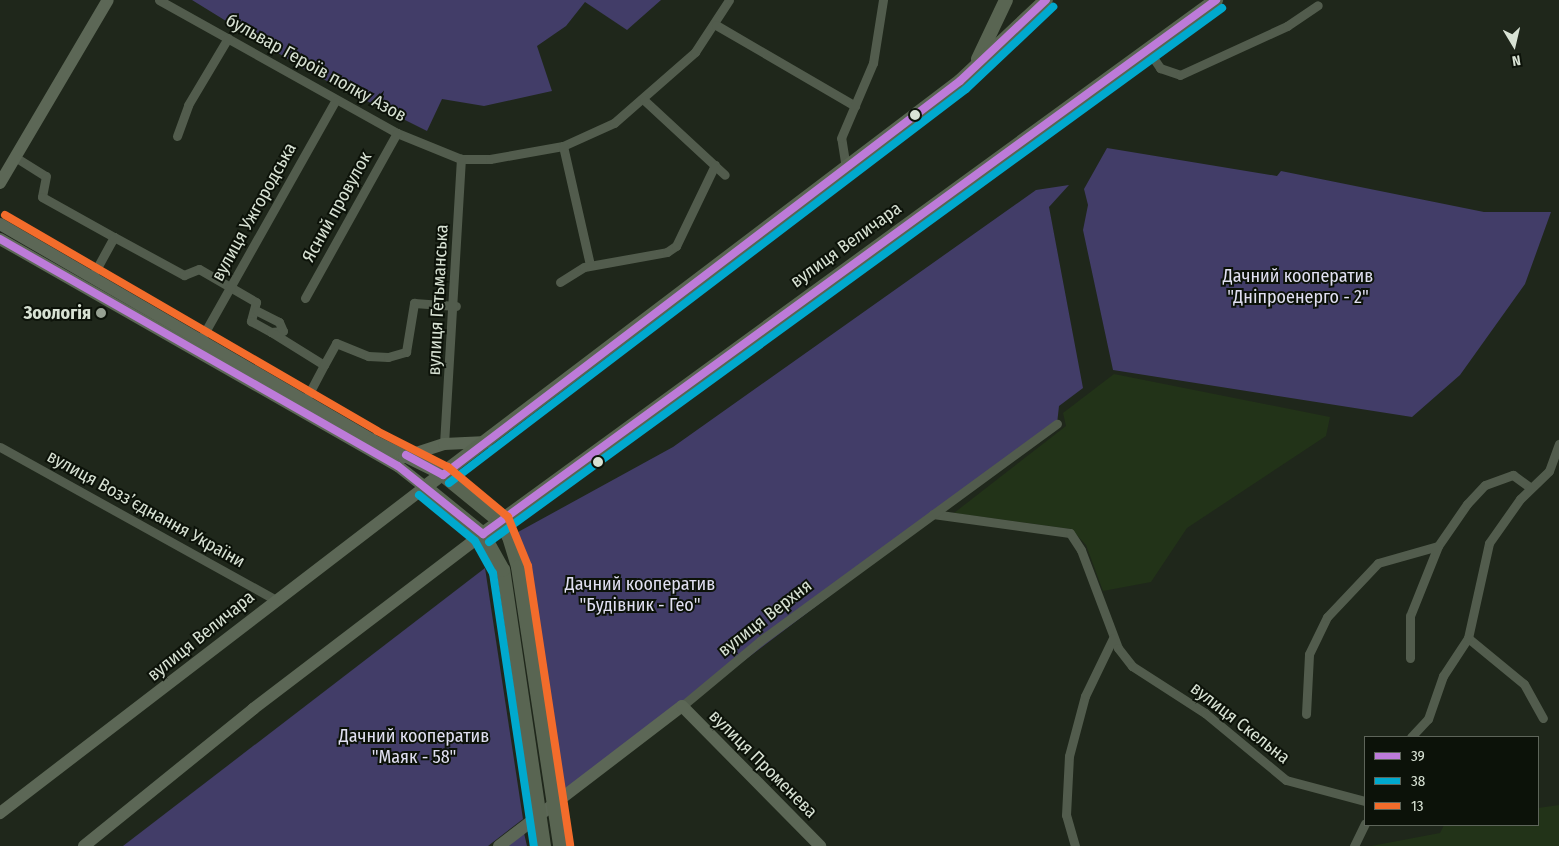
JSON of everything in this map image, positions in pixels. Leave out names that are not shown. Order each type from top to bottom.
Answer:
[{"type":"main road","points":[[982,53],[1006,0]]},
{"type":"main road","points":[[960,81],[1004,27],[1016,0]]},
{"type":"main road","points":[[544,846],[503,570],[483,534],[425,487],[487,442],[960,81],[1046,0]]},
{"type":"main road","name":"вулиця Величара","points":[[483,534],[498,520],[1216,0]]},
{"type":"main road","points":[[443,475],[498,520],[509,536],[518,567],[560,846]]},
{"type":"street","points":[[0,183],[108,0]]},
{"type":"street","name":"бульвар Героїв полку Азов","points":[[159,0],[228,38],[335,102],[397,133],[461,158],[513,157],[563,146],[599,132],[644,100],[716,26],[729,0]]},
{"type":"street","points":[[846,168],[840,138],[856,106],[881,31],[883,0]]},
{"type":"street","points":[[1148,50],[1160,68],[1180,75],[1287,26],[1318,6]]},
{"type":"street","points":[[716,26],[856,106]]},
{"type":"street","points":[[177,136],[188,104],[228,38]]},
{"type":"street","points":[[644,100],[725,175]]},
{"type":"street","name":"вулиця Ужгородська","points":[[201,339],[232,288],[335,102]]},
{"type":"street","name":"Ясний провулок","points":[[305,298],[397,133]]},
{"type":"street","points":[[563,146],[590,265]]},
{"type":"street","points":[[15,157],[46,176],[41,196],[184,275],[200,269],[256,302],[257,311],[251,322],[271,332],[324,365]]},
{"type":"street","name":"вулиця Гетьманська","points":[[444,444],[456,306],[461,158]]},
{"type":"street","points":[[560,282],[590,265],[668,252],[676,246],[715,165]]},
{"type":"street","points":[[0,224],[201,339],[304,401],[443,475]]},
{"type":"street","points":[[92,277],[114,237]]},
{"type":"street","points":[[0,239],[398,466],[425,487]]},
{"type":"street","points":[[304,401],[336,343],[368,356],[406,352],[414,303],[456,306]]},
{"type":"street","points":[[257,311],[279,322],[283,331],[271,332]]},
{"type":"street","name":"вулиця Верхня","points":[[499,846],[682,706],[760,641],[1057,424]]},
{"type":"street","points":[[398,466],[406,455],[444,444],[487,442]]},
{"type":"street","points":[[1412,736],[1428,719],[1443,676],[1468,638],[1489,542],[1531,488],[1550,472],[1559,444]]},
{"type":"street","name":"вулиця Воззʼєднання України","points":[[0,447],[276,600]]},
{"type":"street","points":[[1410,658],[1410,616],[1438,546],[1485,485],[1513,475],[1531,488]]},
{"type":"street","name":"вулиця Величара","points":[[0,813],[425,487]]},
{"type":"street","name":"вулиця Скельна","points":[[933,514],[1070,533],[1081,550],[1114,638],[1132,666],[1206,713],[1286,780],[1364,801]]},
{"type":"street","points":[[84,846],[253,709],[483,534]]},
{"type":"street","points":[[1306,714],[1309,654],[1327,617],[1378,564],[1438,546]]},
{"type":"street","points":[[1074,846],[1066,816],[1069,756],[1085,696],[1114,638]]},
{"type":"street","points":[[1468,638],[1524,684],[1543,718]]},
{"type":"street","name":"вулиця Променева","points":[[682,706],[820,846]]},
{"type":"street","points":[[1354,846],[1364,825]]},
{"type":"shaded area","points":[[1114,374],[1330,417],[1326,436],[1187,528],[1151,582],[1103,591],[1086,545],[1071,529],[954,513],[1066,426],[1063,413]]},
{"type":"shaded area","points":[[1559,805],[1559,846],[1371,846],[1440,833],[1444,826],[1539,826],[1539,808]]},
{"type":"green space","points":[[192,0],[661,0],[627,30],[585,2],[566,26],[537,46],[552,91],[484,106],[442,99],[427,131],[309,72]]},
{"type":"green space","name":"Дачний кооператив \"Дніпроенерго - 2\"","points":[[1107,148],[1277,176],[1281,171],[1484,212],[1551,212],[1525,284],[1460,375],[1412,417],[1113,370],[1083,230],[1088,205],[1084,189]]},
{"type":"green space","name":"Дачний кооператив \"Будівник - Гео\"","points":[[1069,185],[1049,207],[1083,388],[1059,406],[1057,424],[553,805],[509,537],[673,447],[1036,190]]},
{"type":"green space","name":"Дачний кооператив \"Маяк - 58\"","points":[[485,568],[523,819],[488,846],[123,846]]},
{"type":"green space","points":[[524,833],[527,846],[508,846]]},
{"type":"transit line","name":"39","points":[[406,455],[443,475],[960,81],[1046,0]]},
{"type":"transit line","name":"39","points":[[0,239],[398,466],[483,534],[1216,0]]},
{"type":"transit line","name":"38","points":[[449,483],[966,89],[1053,7]]},
{"type":"transit line","name":"38","points":[[489,542],[1222,8]]},
{"type":"transit line","name":"13","points":[[5,215],[377,431],[448,467],[508,517],[528,566],[570,845]]},
{"type":"transit line","name":"38","points":[[419,495],[475,541],[493,573],[534,846]]},
{"type":"place","name":"Зоологія","points":[[101,313]]}]
